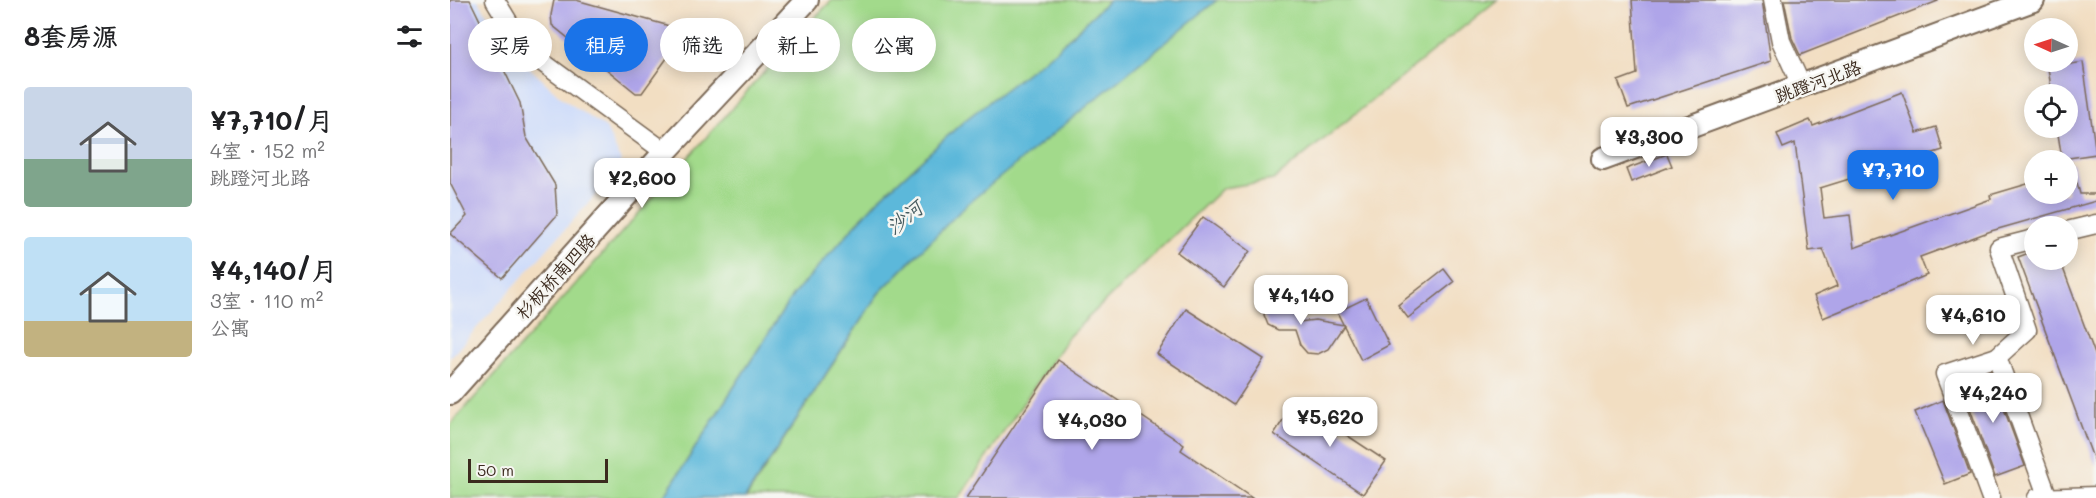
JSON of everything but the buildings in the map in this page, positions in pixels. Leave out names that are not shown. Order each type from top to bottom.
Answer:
[{"type":"street","points":[[495,0],[515,33],[542,62],[665,152]]},
{"type":"street","name":"杉板桥南四路","points":[[450,393],[665,152],[807,0]]},
{"type":"street","points":[[1773,0],[1781,41],[1803,87]]},
{"type":"street","name":"跳蹬河北路","points":[[1603,159],[1803,87],[2032,0]]},
{"type":"street","points":[[2078,228],[2096,224]]},
{"type":"street","points":[[1991,498],[1945,374],[1997,357],[2027,330],[1999,248],[2024,242]]},
{"type":"street","points":[[1997,357],[2048,498]]},
{"type":"street","points":[[2037,498],[2096,496]]},
{"type":"shaded area","points":[[450,0],[478,0],[489,18],[468,18],[468,72],[534,72],[563,99],[606,128],[621,161],[609,180],[450,358]]},
{"type":"green space","points":[[832,0],[1109,0],[1055,51],[964,121],[877,201],[793,295],[663,498],[450,498],[450,425],[764,72],[840,72],[840,18],[814,18]]},
{"type":"green space","points":[[1217,0],[1497,0],[1273,180],[1223,188],[1068,337],[959,498],[746,498],[878,294],[966,205],[1005,170]]},
{"type":"water","name":"沙河","points":[[1109,0],[1217,0],[966,205],[878,294],[745,498],[663,498],[793,295],[877,201],[964,121],[1055,51]]}]
